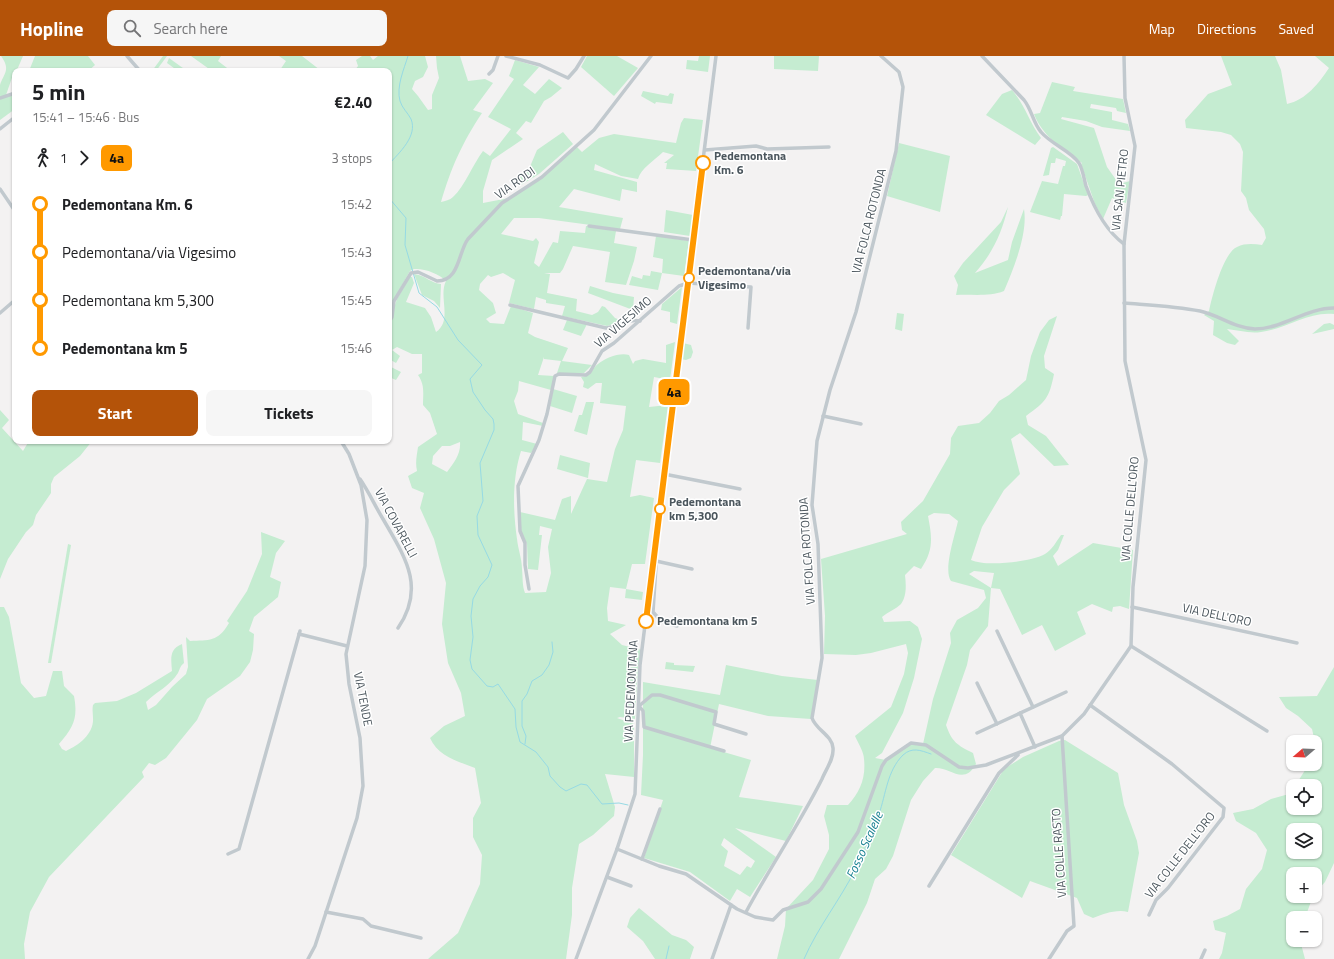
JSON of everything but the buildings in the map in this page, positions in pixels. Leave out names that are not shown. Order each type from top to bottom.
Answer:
[{"type":"street","points":[[127,56],[137,68]]},
{"type":"street","points":[[489,74],[493,70],[498,56]]},
{"type":"street","points":[[506,56],[540,66],[568,78],[584,56]]},
{"type":"street","name":"VIA RODI","points":[[392,317],[394,301],[413,272],[420,272],[437,282],[448,278],[458,265],[468,238],[502,203],[542,177],[594,130],[652,56]]},
{"type":"street","name":"VIA PEDEMONTANA","points":[[576,959],[617,849],[635,792],[640,668],[716,56]]},
{"type":"street","name":"VIA FOLCA ROTONDA","points":[[746,912],[816,791],[833,754],[831,740],[815,725],[812,718],[822,658],[818,544],[812,505],[817,441],[822,416],[843,346],[856,312],[896,151],[903,87],[899,72],[881,56]]},
{"type":"street","points":[[982,56],[1024,100],[1029,107],[1034,122],[1048,140],[1079,163],[1087,189],[1098,214],[1111,232],[1124,244]]},
{"type":"street","name":"VIA SAN PIETRO","points":[[1124,56],[1125,98],[1134,138],[1135,153],[1124,244],[1124,303]]},
{"type":"street","points":[[0,98],[12,94]]},
{"type":"street","points":[[0,129],[12,119]]},
{"type":"street","points":[[705,150],[756,146],[767,150],[829,147]]},
{"type":"street","points":[[0,189],[12,207]]},
{"type":"street","points":[[589,226],[693,240]]},
{"type":"street","points":[[688,283],[751,287],[748,328]]},
{"type":"street","name":"VIA VIGESIMO","points":[[529,589],[525,543],[520,531],[518,486],[539,440],[547,414],[555,376],[559,374],[586,375],[590,372],[602,351],[679,286],[688,283]]},
{"type":"street","points":[[0,313],[12,303]]},
{"type":"street","points":[[1124,303],[1200,311],[1231,324],[1256,329],[1269,327],[1316,311],[1334,308]]},
{"type":"street","name":"VIA COLLE DELL'ORO","points":[[1124,303],[1126,370],[1146,460],[1132,607],[1133,638],[1131,646]]},
{"type":"street","points":[[510,305],[606,328],[611,328],[629,321],[640,320]]},
{"type":"street","points":[[822,416],[861,424]]},
{"type":"street","name":"VIA TENDE","points":[[308,959],[326,912],[358,818],[362,795],[361,744],[349,684],[347,646],[364,573],[367,541],[366,507],[357,474],[342,444]]},
{"type":"street","name":"VIA COVARELLI","points":[[357,474],[399,547],[410,573],[412,590],[410,604],[398,628]]},
{"type":"street","points":[[664,474],[740,489]]},
{"type":"street","points":[[654,557],[656,562],[653,612],[661,621],[677,626]]},
{"type":"street","points":[[656,562],[692,569]]},
{"type":"street","name":"VIA DELL'ORO","points":[[1132,607],[1297,643]]},
{"type":"street","points":[[997,631],[1033,707]]},
{"type":"street","points":[[228,854],[239,849],[300,633],[347,646]]},
{"type":"street","points":[[929,886],[999,773],[1016,756],[1062,736],[1090,705],[1131,646],[1267,731]]},
{"type":"street","points":[[977,683],[997,724]]},
{"type":"street","points":[[977,733],[1066,692]]},
{"type":"street","points":[[724,751],[644,727],[642,710],[639,706],[652,695],[658,694],[716,712],[714,724],[746,734]]},
{"type":"street","name":"VIA COLLE DELL'ORO","points":[[1090,705],[1172,764],[1223,805],[1225,810],[1223,817],[1168,888],[1153,903],[1148,915]]},
{"type":"street","points":[[1020,713],[1035,747]]},
{"type":"street","name":"VIA COLLE RASTO","points":[[1049,959],[1064,934],[1074,926],[1062,736]]},
{"type":"street","points":[[617,849],[695,878],[731,905],[755,917],[773,920],[783,910],[804,904],[815,896],[858,832],[882,766],[886,760],[907,745],[915,742],[923,744],[959,767],[968,768],[986,765],[1028,750]]},
{"type":"street","points":[[642,859],[660,810]]},
{"type":"street","points":[[607,877],[631,886]]},
{"type":"street","points":[[712,959],[731,905]]},
{"type":"street","points":[[326,912],[364,919],[371,926],[421,938]]},
{"type":"street","points":[[1201,959],[1205,950]]},
{"type":"street","points":[[311,954],[313,959]]},
{"type":"green space","points":[[1,56],[23,56],[18,68],[12,68],[12,78],[6,95],[12,94],[12,111],[0,120],[0,85],[6,71],[4,61]]},
{"type":"green space","points":[[35,56],[88,56],[95,65],[92,68],[30,68]]},
{"type":"green space","points":[[163,56],[167,56],[158,68],[154,68]]},
{"type":"green space","points":[[191,56],[221,56],[218,61],[227,68],[208,68]]},
{"type":"green space","points":[[279,56],[302,56],[317,68],[281,68],[286,61]]},
{"type":"green space","points":[[362,56],[370,56],[373,60],[378,56],[425,56],[428,67],[423,77],[415,81],[412,89],[428,110],[432,109],[432,95],[439,78],[436,56],[460,56],[468,81],[485,79],[493,83],[473,110],[482,113],[458,156],[441,202],[449,200],[453,197],[461,187],[483,151],[490,156],[511,129],[488,117],[514,79],[509,76],[515,60],[539,67],[523,85],[535,94],[549,79],[562,88],[544,101],[531,123],[526,121],[516,133],[523,139],[492,160],[483,191],[483,203],[509,198],[542,177],[576,146],[582,152],[599,138],[614,134],[676,143],[681,123],[684,118],[703,120],[696,171],[666,169],[667,163],[664,163],[674,155],[663,152],[642,171],[638,179],[621,176],[595,164],[594,170],[637,182],[637,192],[622,189],[620,201],[574,189],[559,207],[623,218],[620,229],[539,218],[514,218],[501,234],[533,241],[536,238],[539,242],[534,263],[539,267],[553,242],[558,243],[560,231],[585,233],[586,226],[616,231],[614,243],[637,247],[626,285],[605,282],[610,252],[573,246],[560,273],[544,273],[550,274],[547,293],[577,299],[576,311],[592,315],[598,312],[602,306],[605,307],[615,318],[623,321],[607,326],[562,316],[565,306],[546,303],[546,300],[536,297],[534,309],[509,303],[515,280],[503,273],[491,277],[488,275],[480,284],[479,290],[493,303],[496,313],[486,319],[490,323],[504,324],[511,306],[533,313],[528,333],[535,337],[568,348],[562,361],[592,365],[584,373],[559,374],[557,373],[561,361],[544,359],[544,357],[538,375],[554,376],[551,390],[519,381],[518,391],[514,401],[518,414],[543,423],[543,426],[523,422],[522,440],[537,444],[531,453],[521,451],[516,473],[514,506],[525,593],[546,592],[551,573],[548,547],[552,529],[540,526],[539,535],[542,535],[538,570],[528,569],[527,544],[521,531],[520,512],[555,520],[562,499],[571,496],[571,514],[587,479],[607,482],[615,449],[623,430],[626,406],[600,403],[602,383],[596,383],[588,389],[583,387],[584,382],[581,377],[590,374],[601,362],[621,354],[629,355],[633,364],[635,361],[643,359],[666,363],[666,345],[675,342],[670,380],[654,377],[649,407],[668,405],[660,463],[636,460],[630,497],[640,495],[654,498],[645,564],[632,564],[626,589],[610,587],[607,608],[608,621],[626,625],[610,634],[622,645],[642,650],[640,665],[638,666],[635,719],[617,718],[634,724],[634,777],[605,774],[615,807],[614,816],[593,835],[579,844],[572,888],[572,915],[566,959],[428,959],[458,933],[480,884],[482,855],[473,837],[473,818],[481,803],[475,768],[443,754],[433,744],[430,738],[444,726],[465,716],[461,693],[448,663],[442,624],[446,583],[434,539],[420,508],[424,493],[412,488],[408,476],[417,471],[416,462],[418,447],[437,434],[430,413],[423,405],[423,386],[418,375],[422,373],[422,354],[412,354],[397,347],[392,350],[392,309],[393,311],[397,299],[410,277],[412,277],[414,283],[406,302],[425,308],[431,317],[436,332],[444,321],[445,315],[443,294],[446,281],[432,272],[422,269],[414,269],[410,271],[392,302],[392,68],[356,68],[358,66],[356,60]],"holes":[[[460,442],[458,454],[447,472],[432,464],[433,456],[442,446],[450,446]]]},
{"type":"green space","points":[[587,56],[617,56],[638,68],[614,96],[581,67]]},
{"type":"green space","points":[[699,56],[710,56],[708,72],[686,69],[687,60],[698,61]]},
{"type":"green space","points":[[774,56],[819,56],[818,71],[774,69]]},
{"type":"green space","points":[[1221,56],[1275,56],[1281,70],[1287,104],[1306,95],[1329,68],[1315,56],[1334,56],[1334,314],[1315,315],[1279,328],[1261,332],[1227,329],[1239,341],[1235,345],[1227,343],[1213,335],[1214,321],[1204,315],[1209,311],[1219,276],[1227,258],[1237,247],[1250,244],[1262,245],[1266,238],[1264,229],[1249,210],[1246,198],[1241,191],[1243,152],[1240,144],[1231,135],[1221,132],[1186,128],[1185,120],[1208,94],[1232,85]]},
{"type":"green space","points":[[169,58],[183,68],[174,68],[167,63]]},
{"type":"green space","points":[[1052,82],[1075,87],[1073,91],[1123,99],[1126,113],[1117,111],[1116,108],[1091,104],[1090,108],[1112,112],[1112,120],[1128,124],[1130,131],[1102,127],[1086,121],[1062,117],[1061,119],[1094,128],[1107,167],[1119,184],[1130,181],[1126,203],[1112,198],[1103,219],[1095,204],[1081,164],[1082,163],[1061,148],[1048,136],[1034,114],[1040,113]]},
{"type":"green space","points":[[1012,90],[1041,138],[1035,145],[986,115],[1002,94]]},
{"type":"green space","points":[[643,91],[668,96],[670,93],[674,94],[672,104],[656,102],[655,104],[641,96]]},
{"type":"green space","points":[[563,132],[573,144],[539,174],[521,185],[520,176],[529,169],[537,150]]},
{"type":"green space","points":[[899,143],[950,156],[940,212],[887,196]]},
{"type":"green space","points":[[1053,147],[1077,164],[1088,195],[1064,194],[1062,216],[1060,220],[1030,212],[1042,181],[1058,184],[1063,166],[1065,166],[1066,161],[1056,158],[1055,163],[1051,163],[1049,175],[1043,176],[1051,148]]},
{"type":"green space","points":[[1008,207],[1003,225],[992,250],[975,273],[1008,260],[1012,242],[1024,209],[1025,218],[1022,239],[1016,261],[1004,291],[986,295],[956,295],[958,285],[954,276],[963,263],[1001,222]]},
{"type":"green space","points":[[666,210],[693,215],[690,236],[664,232]]},
{"type":"green space","points":[[656,236],[689,241],[684,276],[662,273],[663,259],[653,257]]},
{"type":"green space","points":[[651,271],[662,273],[658,290],[629,285],[632,276],[642,279],[643,275],[650,276]]},
{"type":"green space","points":[[414,274],[441,284],[440,308],[434,301],[422,295]]},
{"type":"green space","points":[[590,286],[613,293],[634,297],[633,310],[588,293]]},
{"type":"green space","points":[[682,287],[677,324],[670,322],[670,312],[661,310],[662,304]]},
{"type":"green space","points":[[897,313],[904,314],[902,331],[895,329]]},
{"type":"green space","points":[[1057,316],[1044,356],[1045,368],[1054,374],[1046,399],[1026,416],[1028,425],[1046,436],[1069,465],[1054,466],[1020,433],[1011,439],[1020,474],[1004,490],[982,527],[971,560],[987,563],[1008,563],[1038,557],[1045,554],[1054,546],[1061,535],[1064,535],[1058,550],[1053,556],[1058,566],[1093,543],[1133,550],[1129,609],[1120,606],[1113,607],[1112,612],[1092,604],[1077,612],[1086,634],[1055,651],[1042,625],[1022,635],[1000,589],[991,588],[988,626],[970,650],[967,665],[946,725],[953,739],[963,748],[973,753],[976,764],[967,774],[962,775],[941,768],[935,768],[923,781],[911,800],[893,856],[886,869],[875,879],[867,903],[839,959],[777,959],[785,926],[786,909],[813,880],[829,849],[829,835],[824,816],[827,805],[848,805],[859,790],[864,772],[864,756],[855,736],[891,707],[904,674],[908,653],[906,644],[871,653],[856,655],[824,654],[825,616],[821,559],[907,534],[902,530],[901,522],[923,501],[950,454],[951,438],[958,426],[979,423],[990,413],[999,401],[1009,395],[1026,380],[1031,356],[1040,332],[1049,320]],"holes":[[[934,513],[949,514],[958,521],[952,543],[948,569],[951,581],[984,590],[986,598],[978,608],[957,620],[950,633],[951,643],[933,699],[923,744],[907,745],[886,760],[875,758],[882,753],[903,713],[914,678],[922,639],[918,627],[910,621],[884,622],[882,617],[899,606],[903,601],[906,590],[905,575],[914,566],[921,569],[925,562],[931,543],[928,516]],[[974,571],[994,573],[991,588],[969,574]]]},
{"type":"green space","points":[[567,320],[587,324],[581,336],[563,330]]},
{"type":"green space","points":[[1330,323],[1334,325],[1334,329],[1312,334],[1324,324]]},
{"type":"green space","points":[[683,343],[691,345],[693,352],[691,358],[686,360],[681,359]]},
{"type":"green space","points":[[392,350],[400,356],[396,363],[392,361]]},
{"type":"green space","points":[[392,368],[401,372],[396,380],[392,378]]},
{"type":"green space","points":[[553,389],[577,396],[572,413],[550,406]]},
{"type":"green space","points":[[586,402],[594,402],[587,435],[574,431],[579,415],[582,415]]},
{"type":"green space","points":[[0,410],[9,420],[2,428],[12,439],[12,444],[17,444],[23,451],[27,444],[90,444],[80,456],[54,477],[51,484],[51,493],[36,515],[33,525],[26,532],[8,559],[0,579]]},
{"type":"green space","points":[[560,455],[590,463],[588,478],[557,469]]},
{"type":"green space","points":[[261,532],[285,541],[276,553],[270,577],[281,582],[278,597],[254,617],[249,631],[254,634],[253,650],[250,662],[240,676],[207,699],[197,720],[166,758],[155,765],[149,763],[142,772],[144,777],[49,877],[30,912],[24,944],[25,959],[0,959],[0,607],[4,607],[9,617],[21,683],[34,698],[46,696],[53,671],[62,671],[64,686],[74,696],[74,722],[59,744],[62,749],[66,751],[76,746],[88,734],[93,724],[93,705],[95,703],[117,701],[136,693],[172,671],[171,659],[173,652],[182,644],[184,663],[175,678],[146,702],[148,710],[156,705],[186,674],[188,667],[186,637],[190,641],[208,640],[217,637],[225,629],[229,623],[227,621],[247,591],[262,554]]},
{"type":"green space","points":[[68,544],[71,545],[51,663],[48,663]]},
{"type":"green space","points":[[626,589],[643,592],[642,600],[625,598]]},
{"type":"green space","points":[[666,662],[674,663],[674,665],[695,666],[693,672],[665,669]]},
{"type":"green space","points":[[726,665],[782,676],[818,680],[811,719],[768,716],[719,704],[710,748],[751,760],[739,797],[803,806],[786,841],[735,828],[776,857],[750,897],[737,889],[730,901],[690,872],[644,858],[663,800],[641,795],[643,755],[643,682],[720,695]],"holes":[[[724,838],[755,861],[751,868],[747,866],[740,875],[724,866],[728,851],[721,845]]]},
{"type":"green space","points":[[1334,667],[1334,863],[1322,885],[1322,867],[1286,867],[1286,903],[1310,903],[1308,911],[1286,911],[1286,947],[1302,947],[1305,959],[1219,959],[1222,953],[1226,933],[1215,930],[1213,921],[1240,909],[1246,889],[1262,869],[1267,850],[1256,833],[1236,821],[1233,813],[1253,809],[1271,799],[1286,795],[1286,815],[1322,815],[1322,779],[1299,779],[1305,771],[1322,771],[1322,735],[1313,735],[1312,729],[1298,716],[1286,708],[1279,697],[1317,696]]},
{"type":"green space","points":[[1065,740],[1118,773],[1124,805],[1137,841],[1139,853],[1128,912],[1115,912],[1093,918],[1084,914],[1077,898],[1030,881],[1022,898],[951,855],[1004,769],[1023,757],[1059,741]]},
{"type":"green space","points":[[639,908],[672,935],[686,940],[694,947],[690,959],[655,959],[643,941],[627,927],[630,918]]},
{"type":"waterway","points":[[392,161],[406,144],[412,132],[411,119],[402,106],[399,96],[401,78],[408,56]]},
{"type":"waterway","points":[[392,202],[406,218],[405,245],[419,293],[437,307],[458,340],[482,365],[470,379],[473,392],[493,419],[494,424],[494,430],[480,463],[483,501],[477,516],[478,535],[492,565],[488,577],[480,586],[473,599],[471,616],[473,637],[470,660],[472,669],[487,686],[493,687],[498,684],[515,709],[516,727],[520,742],[536,752],[548,767],[550,776],[560,787],[566,791],[581,784],[587,785],[602,804],[619,803],[628,805]]},
{"type":"waterway","points":[[525,744],[526,736],[522,726],[522,701],[527,694],[532,681],[542,675],[549,665],[553,652],[552,642]]},
{"type":"waterway","name":"Fosso Scalelle","points":[[804,959],[862,856],[877,821],[893,768],[906,752],[920,750],[931,754]]},
{"type":"waterway","points":[[666,959],[669,946]]},
{"type":"bus line","name":"4a","points":[[646,621],[703,163]]},
{"type":"place","name":"Pedemontana Km. 6","points":[[703,163]]},
{"type":"place","name":"Pedemontana/via Vigesimo","points":[[689,278]]},
{"type":"place","name":"Pedemontana km 5,300","points":[[660,509]]},
{"type":"place","name":"Pedemontana km 5","points":[[646,621]]}]
